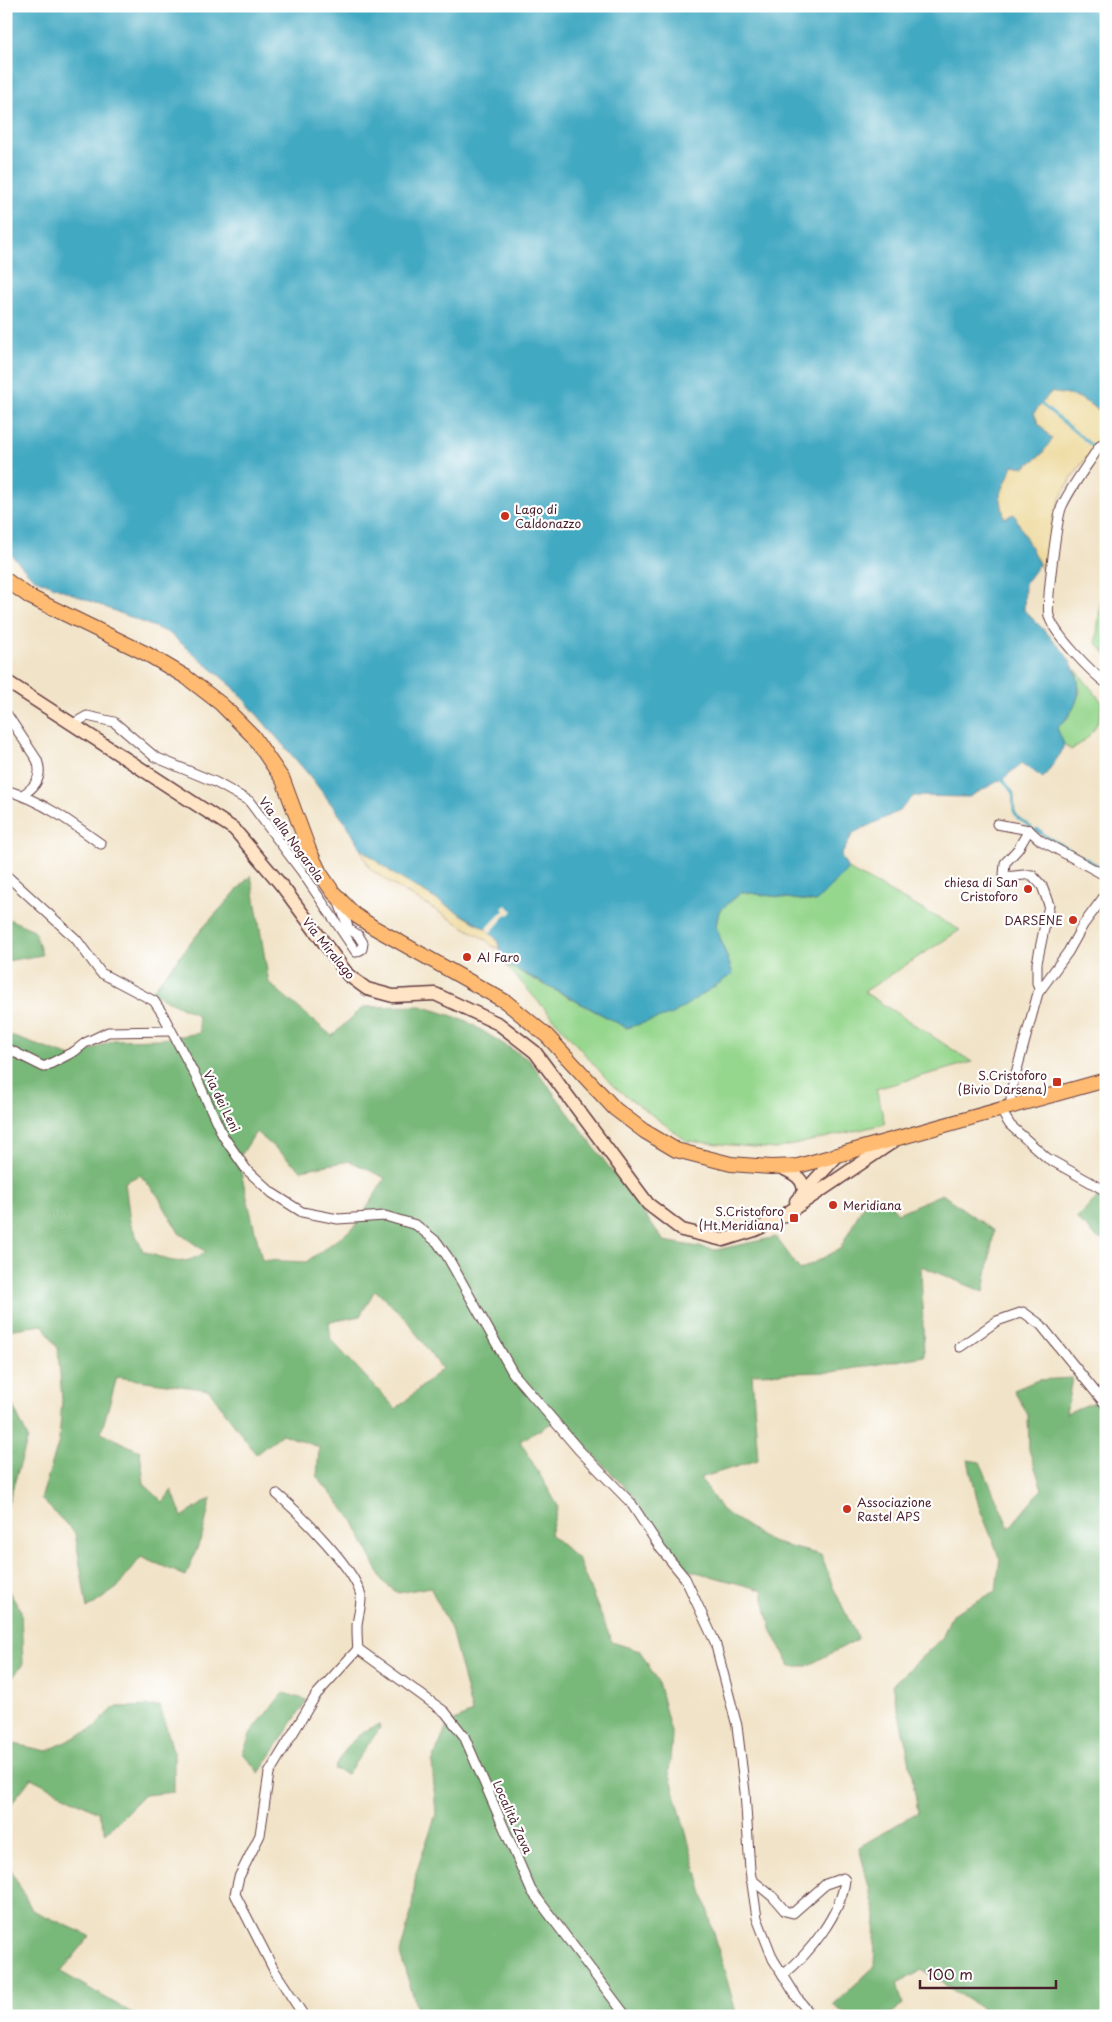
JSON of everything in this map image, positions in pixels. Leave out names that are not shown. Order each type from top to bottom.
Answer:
[{"type":"main road","points":[[6,580],[30,597],[162,663],[186,677],[220,704],[254,736],[283,780],[309,850],[320,873],[337,896],[355,915],[506,1002],[548,1036],[615,1108],[644,1131],[676,1150],[732,1164],[780,1167],[798,1166],[1106,1080]]},
{"type":"street","points":[[1106,440],[1099,447],[1061,507],[1048,599],[1049,617],[1059,632],[1093,674],[1106,683]]},
{"type":"street","name":"Via Miralago","points":[[6,681],[234,829],[282,886],[348,975],[366,990],[393,996],[435,994],[499,1024],[534,1052],[648,1204],[682,1230],[723,1240],[755,1230],[777,1220]]},
{"type":"street","points":[[6,713],[40,767],[40,776],[36,784],[22,795]]},
{"type":"street","name":"Via alla Nogarola","points":[[73,724],[87,716],[114,722],[155,757],[215,782],[249,801],[302,872],[356,952],[362,949],[363,942],[358,935],[349,929],[337,896]]},
{"type":"street","points":[[6,790],[22,795],[65,817],[101,844]]},
{"type":"street","points":[[997,824],[1029,830],[1041,839],[1106,876]]},
{"type":"street","points":[[1029,830],[1018,849],[1005,863],[1003,870],[1004,875],[1010,878],[1024,874],[1032,875],[1042,886],[1049,905],[1037,963],[1037,983],[1040,988]]},
{"type":"street","name":"Via dei Leni","points":[[6,875],[76,939],[101,973],[154,1001],[197,1079],[223,1136],[246,1169],[272,1193],[302,1212],[338,1219],[385,1216],[416,1225],[437,1242],[447,1256],[513,1373],[579,1450],[631,1503],[661,1549],[685,1578],[715,1642],[737,1726],[745,1792],[751,1879],[757,1918],[773,1959],[798,1999],[812,2016]]},
{"type":"street","points":[[1106,894],[1083,925],[1068,952],[1040,988],[1006,1108],[1010,1126],[1047,1158],[1106,1191]]},
{"type":"street","points":[[6,1048],[44,1067],[108,1032],[171,1031]]},
{"type":"street","points":[[777,1220],[897,1139]]},
{"type":"street","points":[[777,1220],[837,1156],[844,1164],[840,1178]]},
{"type":"street","points":[[780,1167],[799,1178],[804,1186],[804,1193]]},
{"type":"street","points":[[960,1347],[997,1321],[1024,1312],[1041,1325],[1106,1404]]},
{"type":"street","points":[[277,1494],[333,1550],[356,1583],[361,1597],[357,1626],[358,1648],[316,1695],[269,1773],[260,1835],[239,1877],[235,1894],[274,1970],[304,2016]]},
{"type":"street","name":"Località Zava","points":[[358,1648],[445,1712],[464,1736],[531,1890],[626,2016]]},
{"type":"street","points":[[751,1879],[785,1911],[793,1913],[826,1884],[843,1878],[845,1880],[843,1894],[811,1948],[783,1976]]},
{"type":"green space","points":[[1106,580],[1106,655],[1096,642],[1103,581]]},
{"type":"green space","points":[[1076,670],[1102,702],[1099,718],[1094,730],[1085,740],[1071,750],[1064,744],[1057,728],[1067,719],[1080,693]]},
{"type":"green space","points":[[848,869],[960,930],[864,992],[972,1062],[876,1089],[885,1124],[775,1149],[687,1141],[613,1086],[505,964],[627,1028],[733,974],[716,927],[719,911],[742,892],[816,902]]},
{"type":"green space","points":[[251,875],[269,983],[332,1036],[363,1007],[421,1006],[465,1020],[529,1060],[664,1241],[716,1250],[776,1237],[800,1270],[840,1249],[867,1198],[885,1199],[898,1213],[942,1194],[994,1231],[984,1292],[921,1266],[924,1356],[833,1372],[752,1374],[758,1460],[700,1478],[722,1510],[771,1542],[821,1555],[833,1587],[858,1639],[807,1666],[790,1666],[771,1629],[762,1590],[685,1569],[657,1534],[631,1494],[559,1419],[520,1441],[558,1506],[550,1534],[578,1559],[612,1642],[640,1651],[658,1682],[672,1736],[669,1772],[737,2016],[461,2016],[418,2011],[400,1954],[411,1913],[416,1873],[436,1814],[432,1762],[448,1724],[472,1713],[451,1629],[430,1587],[398,1593],[383,1582],[353,1520],[317,1477],[319,1447],[282,1434],[256,1454],[209,1390],[117,1377],[101,1433],[140,1451],[144,1484],[163,1502],[172,1490],[182,1517],[211,1498],[203,1533],[186,1576],[141,1557],[117,1588],[87,1609],[75,1533],[41,1499],[59,1441],[62,1400],[58,1349],[43,1325],[6,1330],[6,1040],[11,1036],[74,1058],[113,1040],[161,1039],[200,1033],[197,1015],[151,992],[201,930]],"holes":[[[256,1132],[301,1170],[350,1161],[385,1178],[356,1226],[306,1262],[262,1260],[238,1160]],[[140,1175],[158,1196],[179,1233],[206,1252],[189,1260],[175,1261],[143,1251],[130,1222],[125,1182]],[[375,1290],[405,1318],[442,1369],[396,1409],[331,1340],[329,1322],[360,1316]]]},
{"type":"green space","points":[[6,918],[34,930],[42,955],[6,961]]},
{"type":"green space","points":[[1097,1198],[1106,1203],[1106,1242],[1098,1238],[1076,1218]]},
{"type":"green space","points":[[1072,1378],[1066,1413],[1097,1401],[1106,1380],[1106,2016],[987,2016],[988,2013],[922,1970],[897,1983],[903,2005],[888,2016],[849,2016],[833,2005],[874,1967],[876,1915],[859,1847],[918,1812],[908,1753],[892,1685],[942,1638],[952,1614],[996,1591],[1000,1558],[979,1507],[968,1460],[980,1462],[1009,1528],[1042,1489],[1029,1450],[1028,1415],[1014,1390],[1038,1380]]},
{"type":"green space","points":[[6,1391],[28,1438],[6,1510]]},
{"type":"green space","points":[[6,1587],[21,1611],[23,1664],[6,1686]]},
{"type":"green space","points":[[283,1693],[307,1700],[259,1773],[243,1753],[251,1732]]},
{"type":"green space","points":[[160,1706],[174,1754],[174,1792],[144,1795],[106,1833],[98,1812],[31,1778],[12,1803],[6,1825],[6,1736],[14,1744],[47,1751],[92,1729],[115,1707]]},
{"type":"green space","points":[[379,1725],[380,1728],[347,1774],[334,1769],[342,1754],[358,1736]]},
{"type":"green space","points":[[6,1860],[32,1910],[90,1936],[61,1972],[137,2016],[6,2016]]},
{"type":"sand","points":[[1051,391],[1078,397],[1099,410],[1106,402],[1106,436],[1081,464],[1056,508],[1046,577],[1014,515],[1004,518],[1000,495],[1013,465],[1025,467],[1042,454],[1038,423],[1034,413]]},
{"type":"sand","points":[[360,848],[395,875],[486,929],[497,940],[501,949],[492,946],[486,940],[370,869]]},
{"type":"water","name":"Lago di Caldonazzo","points":[[6,6],[1106,6],[1106,402],[1099,410],[1078,397],[1051,392],[1034,413],[1038,423],[1052,439],[1042,454],[1025,467],[1013,465],[1000,495],[1004,518],[1014,514],[1039,564],[1025,583],[1024,610],[1062,650],[1072,665],[1078,680],[1078,695],[1072,711],[1057,728],[1064,744],[1061,753],[1043,778],[1022,763],[1004,778],[969,797],[914,796],[899,811],[853,833],[841,856],[848,869],[816,902],[742,892],[719,911],[716,926],[733,974],[673,1014],[627,1028],[505,963],[497,940],[486,929],[395,875],[360,848],[348,826],[309,775],[233,687],[169,633],[33,578],[6,549]]},
{"type":"pier","points":[[506,905],[513,911],[509,915],[507,914],[490,933],[486,929],[504,910],[502,908]]},
{"type":"waterway","points":[[1041,404],[1095,448]]},
{"type":"waterway","points":[[1002,779],[1013,793],[1014,811],[1018,818],[1031,827]]},
{"type":"waterway","points":[[1035,830],[1106,870]]},
{"type":"waterway","points":[[1035,830],[1041,831],[1041,834]]},
{"type":"place","name":"Lago di Caldonazzo","points":[[505,516]]},
{"type":"place","name":"chiesa di San Cristoforo","points":[[1028,889]]},
{"type":"place","name":"DARSENE","points":[[1073,920]]},
{"type":"place","name":"Al Faro","points":[[467,957]]},
{"type":"place","name":"S.Cristoforo (Bivio Darsena)","points":[[1057,1082]]},
{"type":"place","name":"Meridiana","points":[[833,1205]]},
{"type":"place","name":"S.Cristoforo (Ht.Meridiana)","points":[[794,1218]]},
{"type":"place","name":"Associazione Rastel APS","points":[[847,1509]]}]
